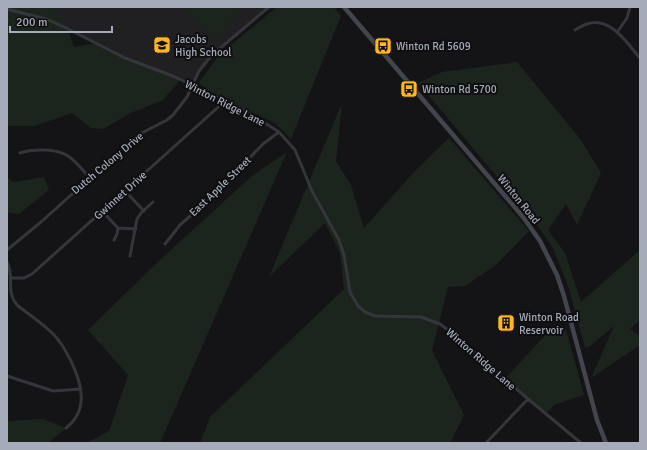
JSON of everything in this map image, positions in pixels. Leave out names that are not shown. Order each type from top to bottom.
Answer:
[{"type":"main road","name":"Winton Road","points":[[344,7],[523,217],[540,241],[552,264],[561,289],[596,420],[606,443]]},
{"type":"street","name":"Dutch Colony Drive","points":[[7,250],[41,222],[89,177],[138,135],[167,120],[173,115],[183,103],[199,71],[212,55],[269,7]]},
{"type":"street","points":[[618,31],[627,18],[630,7]]},
{"type":"street","name":"Winton Ridge Lane","points":[[7,9],[46,19],[125,58],[173,76],[246,111],[279,132],[295,150],[312,191],[339,240],[344,255],[350,292],[358,306],[375,316],[421,317],[440,324],[581,443]]},
{"type":"street","points":[[575,30],[588,24],[601,24],[618,31],[640,58]]},
{"type":"street","name":"Gwinnet Drive","points":[[10,278],[24,278],[32,274],[225,101]]},
{"type":"street","name":"East Apple Street","points":[[165,244],[180,225],[212,197],[264,144],[279,132]]},
{"type":"street","points":[[20,153],[27,150],[52,150],[61,152],[72,159],[89,177]]},
{"type":"street","points":[[125,191],[144,211]]},
{"type":"street","points":[[130,256],[137,219],[153,202]]},
{"type":"street","points":[[102,211],[118,228],[136,229]]},
{"type":"street","points":[[114,240],[118,228]]},
{"type":"street","points":[[7,262],[10,269],[10,292],[14,301],[49,330],[60,342],[78,375],[81,389],[81,402],[72,423],[66,428]]},
{"type":"street","points":[[7,376],[53,391],[81,389]]},
{"type":"street","points":[[486,443],[528,399]]},
{"type":"shaded area","name":"Jacobs High School","points":[[7,7],[269,7],[220,48],[205,64],[192,85],[132,61],[64,27]]},
{"type":"shaded area","points":[[7,7],[50,7],[64,20],[74,47],[95,43],[125,58],[181,79],[163,100],[131,113],[103,129],[91,128],[72,113],[34,126],[7,126]]},
{"type":"shaded area","points":[[181,7],[244,7],[222,33],[218,36],[214,36]]},
{"type":"shaded area","points":[[277,7],[334,7],[341,16],[291,139],[275,123],[207,91],[199,82],[221,53]]},
{"type":"shaded area","points":[[517,62],[581,140],[601,173],[577,225],[566,204],[548,230],[565,253],[581,302],[640,250],[640,320],[630,329],[640,336],[640,345],[591,378],[614,326],[589,347],[585,348],[569,289],[553,248],[535,222],[418,83],[442,72]]},
{"type":"shaded area","points":[[342,103],[336,161],[351,185],[364,228],[415,171],[449,138],[529,231],[496,265],[465,286],[448,287],[432,350],[464,415],[450,443],[200,443],[210,417],[344,289],[340,253],[325,223],[269,277]]},
{"type":"shaded area","points":[[287,152],[160,443],[86,443],[109,431],[128,375],[88,330],[161,259],[253,175]]},
{"type":"shaded area","points":[[7,177],[13,182],[44,177],[49,190],[19,214],[7,212]]},
{"type":"shaded area","points":[[565,326],[584,395],[554,405],[546,414],[505,379],[548,332]]},
{"type":"shaded area","points":[[7,419],[10,421],[43,419],[66,428],[48,443],[7,443]]},
{"type":"place","name":"Jacobs High School","points":[[162,45]]},
{"type":"place","name":"Winton Rd 5609","points":[[383,46]]},
{"type":"place","name":"Winton Rd 5700","points":[[409,89]]},
{"type":"place","name":"Winton Road Reservoir","points":[[506,323]]}]
